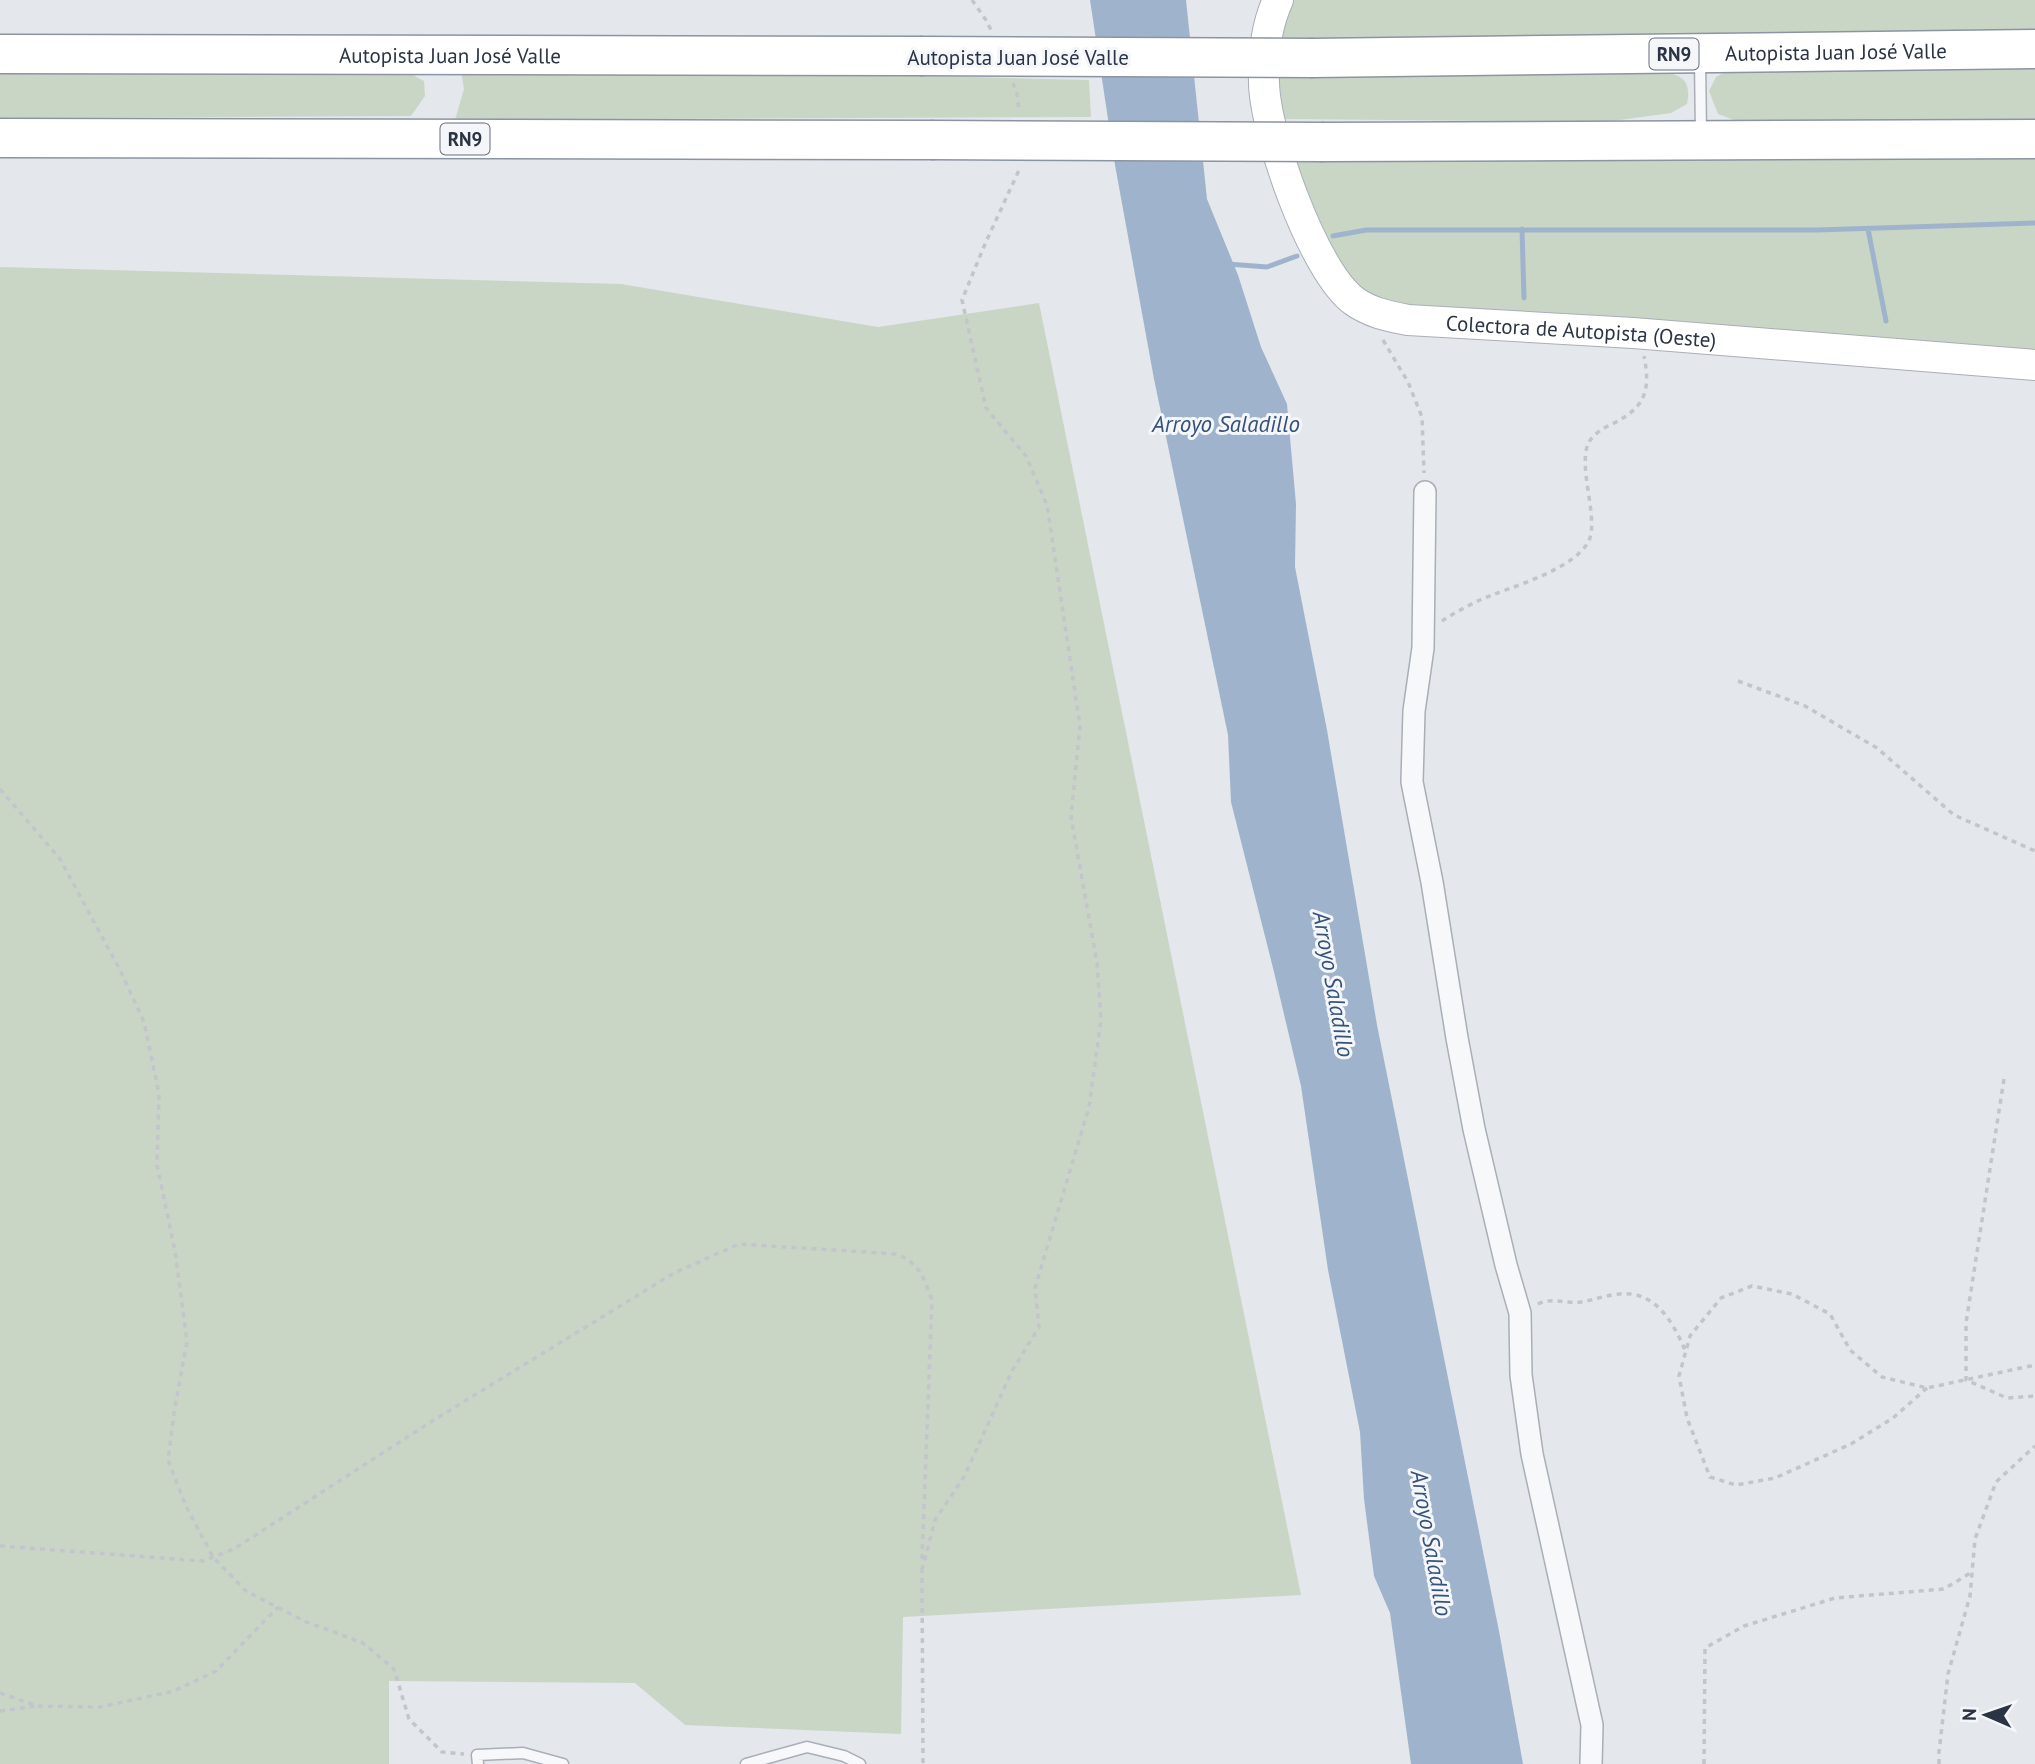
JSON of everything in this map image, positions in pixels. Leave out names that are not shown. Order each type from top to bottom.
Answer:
[{"type":"highway","name":"Autopista Juan José Valle","points":[[0,54],[1313,58],[2035,49]]},
{"type":"highway","name":"RN9","points":[[0,138],[1324,142],[2035,139]]},
{"type":"main road","name":"Colectora de Autopista (Oeste)","points":[[1278,0],[1266,37],[1264,83],[1265,102],[1282,168],[1303,223],[1331,275],[1352,300],[1376,314],[1408,320],[1633,333],[2035,365]]},
{"type":"street","points":[[1425,492],[1423,648],[1414,711],[1412,782],[1474,1129],[1520,1313],[1521,1375],[1532,1454],[1592,1725],[1591,1764]]},
{"type":"lane","points":[[1700,53],[1701,141]]},
{"type":"lane","points":[[746,1764],[807,1747],[845,1756],[860,1764]]},
{"type":"lane","points":[[477,1760],[523,1753],[563,1764]]},
{"type":"path","points":[[972,0],[991,32]]},
{"type":"path","points":[[1012,81],[1017,94],[1019,121]]},
{"type":"path","points":[[922,1570],[935,1520],[964,1477],[1012,1371],[1039,1327],[1035,1289],[1089,1107],[1101,1020],[1097,963],[1071,817],[1080,726],[1047,505],[1027,456],[986,408],[962,300],[1023,163]]},
{"type":"path","points":[[1376,314],[1384,342],[1408,382],[1422,417],[1425,492]]},
{"type":"path","points":[[1423,648],[1443,620],[1481,599],[1529,583],[1577,555],[1591,538],[1592,509],[1586,474],[1588,445],[1600,430],[1625,418],[1642,402],[1647,382],[1644,357],[1633,333]]},
{"type":"path","points":[[1738,681],[1805,706],[1877,748],[1954,815],[2035,851]]},
{"type":"path","points":[[0,789],[60,859],[120,970],[144,1022],[159,1094],[157,1165],[175,1251],[187,1340],[168,1460],[185,1504],[213,1557],[246,1591],[304,1621],[363,1643],[394,1669],[409,1718],[442,1752],[477,1760]]},
{"type":"path","points":[[1966,1380],[1966,1322],[2004,1079]]},
{"type":"path","points":[[0,1546],[203,1561],[234,1549],[429,1423],[674,1273],[739,1244],[896,1254],[912,1260],[924,1278],[932,1300],[922,1570],[923,1764]]},
{"type":"path","points":[[1927,1388],[1893,1418],[1851,1444],[1775,1478],[1736,1485],[1710,1477],[1687,1418],[1679,1376],[1690,1336],[1721,1298],[1752,1286],[1792,1294],[1830,1314],[1850,1350],[1882,1377],[1927,1388],[2035,1365]]},
{"type":"path","points":[[1520,1313],[1546,1300],[1578,1303],[1621,1293],[1648,1298],[1673,1323],[1686,1352]]},
{"type":"path","points":[[1966,1380],[2007,1398],[2035,1396]]},
{"type":"path","points":[[1939,1764],[1938,1752],[1948,1674],[1970,1596],[1975,1539],[1996,1482],[2035,1446]]},
{"type":"path","points":[[1704,1764],[1706,1648],[1744,1626],[1835,1598],[1944,1589],[1972,1572]]},
{"type":"path","points":[[0,1711],[38,1706],[100,1707],[174,1690],[216,1671],[278,1607]]},
{"type":"path","points":[[0,1693],[38,1706]]},
{"type":"green space","points":[[1292,0],[2035,0],[2035,35],[1279,42]]},
{"type":"green space","points":[[1742,63],[2035,64],[2035,122],[1742,123],[1718,114],[1709,91],[1716,77]]},
{"type":"green space","points":[[460,65],[1089,80],[1091,117],[455,120],[464,89]]},
{"type":"green space","points":[[0,69],[404,70],[424,81],[425,96],[411,116],[0,118]]},
{"type":"green space","points":[[1651,70],[1675,75],[1685,81],[1687,104],[1671,113],[1605,122],[1282,119],[1277,73]]},
{"type":"green space","points":[[2035,153],[2035,354],[1383,304],[1354,284],[1334,252],[1292,158]]},
{"type":"green space","points":[[0,267],[621,284],[878,327],[1039,303],[1301,1595],[903,1617],[901,1734],[685,1725],[635,1683],[389,1681],[389,1764],[0,1764]]},
{"type":"water","name":"Arroyo Saladillo","points":[[1090,0],[1186,0],[1207,199],[1238,275],[1261,347],[1287,404],[1296,504],[1295,567],[1327,730],[1377,1025],[1499,1631],[1523,1764],[1411,1764],[1390,1613],[1374,1576],[1364,1499],[1360,1432],[1328,1270],[1301,1086],[1231,802],[1228,735],[1154,379],[1115,165]]},
{"type":"waterway","points":[[1333,236],[1366,230],[1817,230],[2035,223]]},
{"type":"waterway","points":[[1522,229],[1524,298]]},
{"type":"waterway","points":[[1868,229],[1886,321]]},
{"type":"waterway","points":[[1228,264],[1267,267],[1297,256]]}]
